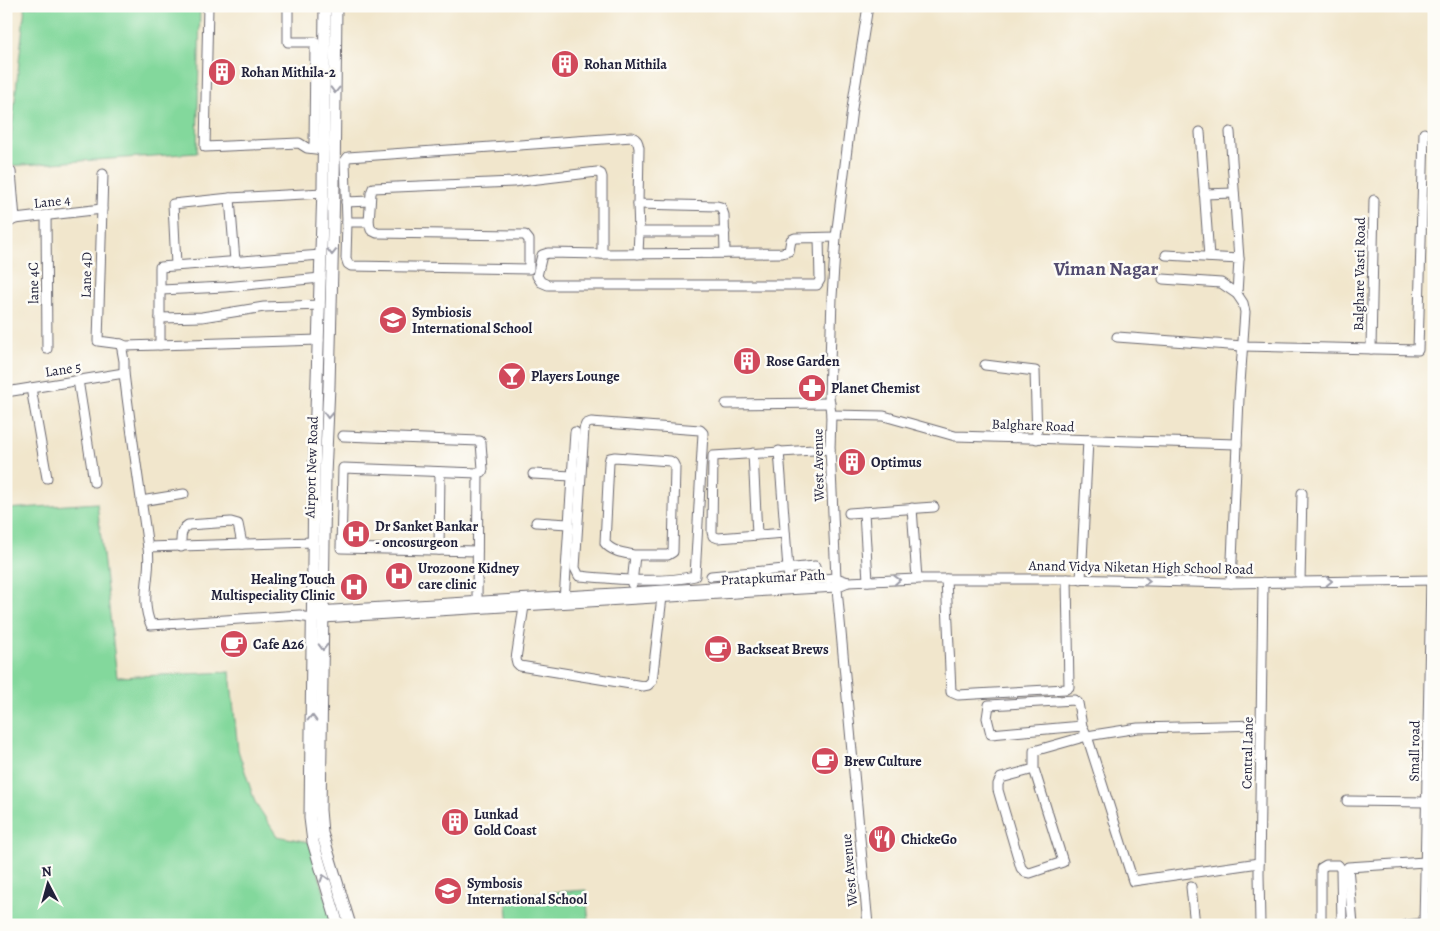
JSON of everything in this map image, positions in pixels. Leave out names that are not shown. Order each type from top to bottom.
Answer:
[{"type":"main road","name":"Airport New Road","points":[[325,6],[319,149],[323,193],[314,475],[321,825],[350,925]]},
{"type":"main road","name":"Airport New Road","points":[[336,6],[329,386],[310,826],[338,925]]},
{"type":"street","points":[[208,6],[205,147],[299,143],[307,148],[319,149],[315,42],[288,42],[288,6]]},
{"type":"street","name":"West Avenue","points":[[868,6],[836,238],[832,297],[830,403],[830,449],[836,582],[868,925]]},
{"type":"street","points":[[1200,132],[1209,257]]},
{"type":"street","points":[[1230,132],[1239,259],[1237,294]]},
{"type":"street","points":[[1118,337],[1243,346],[1418,350],[1424,133]]},
{"type":"street","points":[[538,274],[534,274],[529,269],[351,266],[346,258],[345,161],[348,157],[632,137],[638,142],[638,254]]},
{"type":"street","points":[[11,172],[15,219]]},
{"type":"street","points":[[529,269],[529,240],[525,235],[377,233],[371,230],[371,190],[373,188],[512,182],[597,172],[602,177],[602,254]]},
{"type":"street","points":[[102,209],[103,174]]},
{"type":"street","points":[[176,265],[173,204],[230,198],[323,193]]},
{"type":"street","points":[[1204,194],[1234,193]]},
{"type":"street","points":[[230,198],[235,261]]},
{"type":"street","name":"Balghare Vasti Road","points":[[1371,349],[1374,200]]},
{"type":"street","points":[[346,202],[370,201]]},
{"type":"street","points":[[638,204],[722,207],[724,211],[725,253]]},
{"type":"street","name":"Lane 4","points":[[6,224],[15,219],[102,209]]},
{"type":"street","name":"Lane 4D","points":[[102,209],[98,341],[122,344]]},
{"type":"street","name":"lane 4C","points":[[46,215],[47,349]]},
{"type":"street","points":[[347,222],[370,222]]},
{"type":"street","points":[[638,232],[725,232]]},
{"type":"street","points":[[819,238],[820,280],[817,285],[548,286],[541,282],[538,274],[542,255],[548,253],[786,253],[793,238],[819,238],[836,238]]},
{"type":"street","points":[[160,345],[160,267],[321,255]]},
{"type":"street","points":[[1166,255],[1239,259]]},
{"type":"street","points":[[161,290],[225,287],[321,278]]},
{"type":"street","points":[[1163,279],[1221,283],[1237,294],[1244,303],[1231,582]]},
{"type":"street","points":[[160,318],[202,317],[264,307],[320,306]]},
{"type":"street","points":[[314,542],[148,547],[124,373],[122,344],[126,346],[319,340]]},
{"type":"street","points":[[985,365],[1035,371],[1037,439]]},
{"type":"street","name":"Lane 5","points":[[6,392],[124,373]]},
{"type":"street","points":[[78,380],[94,482]]},
{"type":"street","points":[[31,388],[47,478]]},
{"type":"street","points":[[726,404],[830,403]]},
{"type":"street","name":"Balghare Road","points":[[831,415],[884,416],[955,436],[1237,444]]},
{"type":"street","points":[[591,422],[700,430],[704,437],[695,576],[682,579],[632,579],[579,576],[576,573],[575,558],[586,424],[591,422]]},
{"type":"street","points":[[564,600],[575,432]]},
{"type":"street","points":[[343,436],[480,441],[483,469],[482,472],[478,473],[343,468],[341,548],[477,551]]},
{"type":"street","points":[[1081,580],[1088,440]]},
{"type":"street","points":[[785,533],[718,538],[713,536],[713,456],[830,449]]},
{"type":"street","points":[[779,451],[789,582]]},
{"type":"street","points":[[754,453],[757,536]]},
{"type":"street","points":[[610,458],[670,461],[675,467],[673,552],[668,555],[635,555],[619,553],[609,548],[605,543],[610,458]]},
{"type":"street","points":[[439,550],[440,472]]},
{"type":"street","points":[[477,601],[478,473]]},
{"type":"street","points":[[533,474],[572,476]]},
{"type":"street","points":[[1300,582],[1302,493]]},
{"type":"street","points":[[141,501],[184,494]]},
{"type":"street","points":[[849,513],[934,507]]},
{"type":"street","points":[[912,508],[917,579]]},
{"type":"street","points":[[864,512],[868,581]]},
{"type":"street","points":[[181,546],[182,531],[188,525],[231,522],[238,524],[242,544]]},
{"type":"street","points":[[536,522],[568,524]]},
{"type":"street","name":"Pratapkumar Path","points":[[148,547],[145,602],[147,617],[151,624],[454,606],[524,606],[632,592],[698,592],[836,582]]},
{"type":"street","points":[[632,592],[635,555]]},
{"type":"street","points":[[711,576],[815,566]]},
{"type":"street","name":"Anand Vidya Niketan High School Road","points":[[848,582],[917,579],[1231,582],[1432,580]]},
{"type":"street","points":[[946,579],[951,692],[958,695],[1066,689],[1069,687],[1067,579]]},
{"type":"street","name":"Small road","points":[[1424,923],[1429,878],[1425,862],[1432,580]]},
{"type":"street","name":"Pratapkumar Path","points":[[454,606],[477,601],[662,598],[789,582],[848,582]]},
{"type":"street","name":"Central Lane","points":[[1260,925],[1259,863],[1263,582]]},
{"type":"street","points":[[524,606],[516,659],[520,666],[643,686],[648,685],[652,681],[662,598]]},
{"type":"street","points":[[1082,726],[990,734],[987,718],[988,705],[1074,700],[1078,703],[1082,726],[1087,736],[1133,881],[1259,863]]},
{"type":"street","points":[[1034,769],[1001,778],[998,784],[998,790],[1021,868],[1025,872],[1030,873],[1063,862],[1034,769],[1034,751],[1087,736],[1138,728],[1261,725]]},
{"type":"street","points":[[1346,801],[1426,802]]},
{"type":"street","points":[[1353,925],[1348,867],[1425,862]]},
{"type":"street","points":[[1321,925],[1321,868],[1326,865],[1332,865],[1340,866],[1341,869],[1342,925]]},
{"type":"street","points":[[1191,887],[1195,925]]},
{"type":"street","points":[[1406,925],[1434,922]]},
{"type":"green space","points":[[25,6],[200,6],[197,153],[8,166]]},
{"type":"green space","points":[[97,503],[117,677],[230,672],[238,750],[255,802],[277,836],[309,842],[334,925],[6,925],[6,509]]},
{"type":"green space","points":[[1432,689],[1434,689],[1434,822],[1430,822]]},
{"type":"green space","points":[[586,890],[589,925],[509,925],[506,895]]},
{"type":"place","name":"Rohan Mithila","points":[[565,64]]},
{"type":"place","name":"Rohan Mithila-2","points":[[222,72]]},
{"type":"place","name":"Symbiosis International School","points":[[393,320]]},
{"type":"place","name":"Rose Garden","points":[[747,361]]},
{"type":"place","name":"Players Lounge","points":[[512,376]]},
{"type":"place","name":"Planet Chemist","points":[[812,388]]},
{"type":"place","name":"Optimus","points":[[852,462]]},
{"type":"place","name":"Dr Sanket Bankar - oncosurgeon","points":[[356,534]]},
{"type":"place","name":"Urozoone Kidney care clinic","points":[[399,576]]},
{"type":"place","name":"Healing Touch Multispeciality Clinic","points":[[354,587]]},
{"type":"place","name":"Cafe A26","points":[[234,644]]},
{"type":"place","name":"Backseat Brews","points":[[718,649]]},
{"type":"place","name":"Brew Culture","points":[[825,761]]},
{"type":"place","name":"Lunkad Gold Coast","points":[[455,822]]},
{"type":"place","name":"ChickeGo","points":[[882,839]]},
{"type":"place","name":"Symbosis International School","points":[[448,891]]},
{"type":"district","name":"Viman Nagar","points":[[1106,268]]}]
